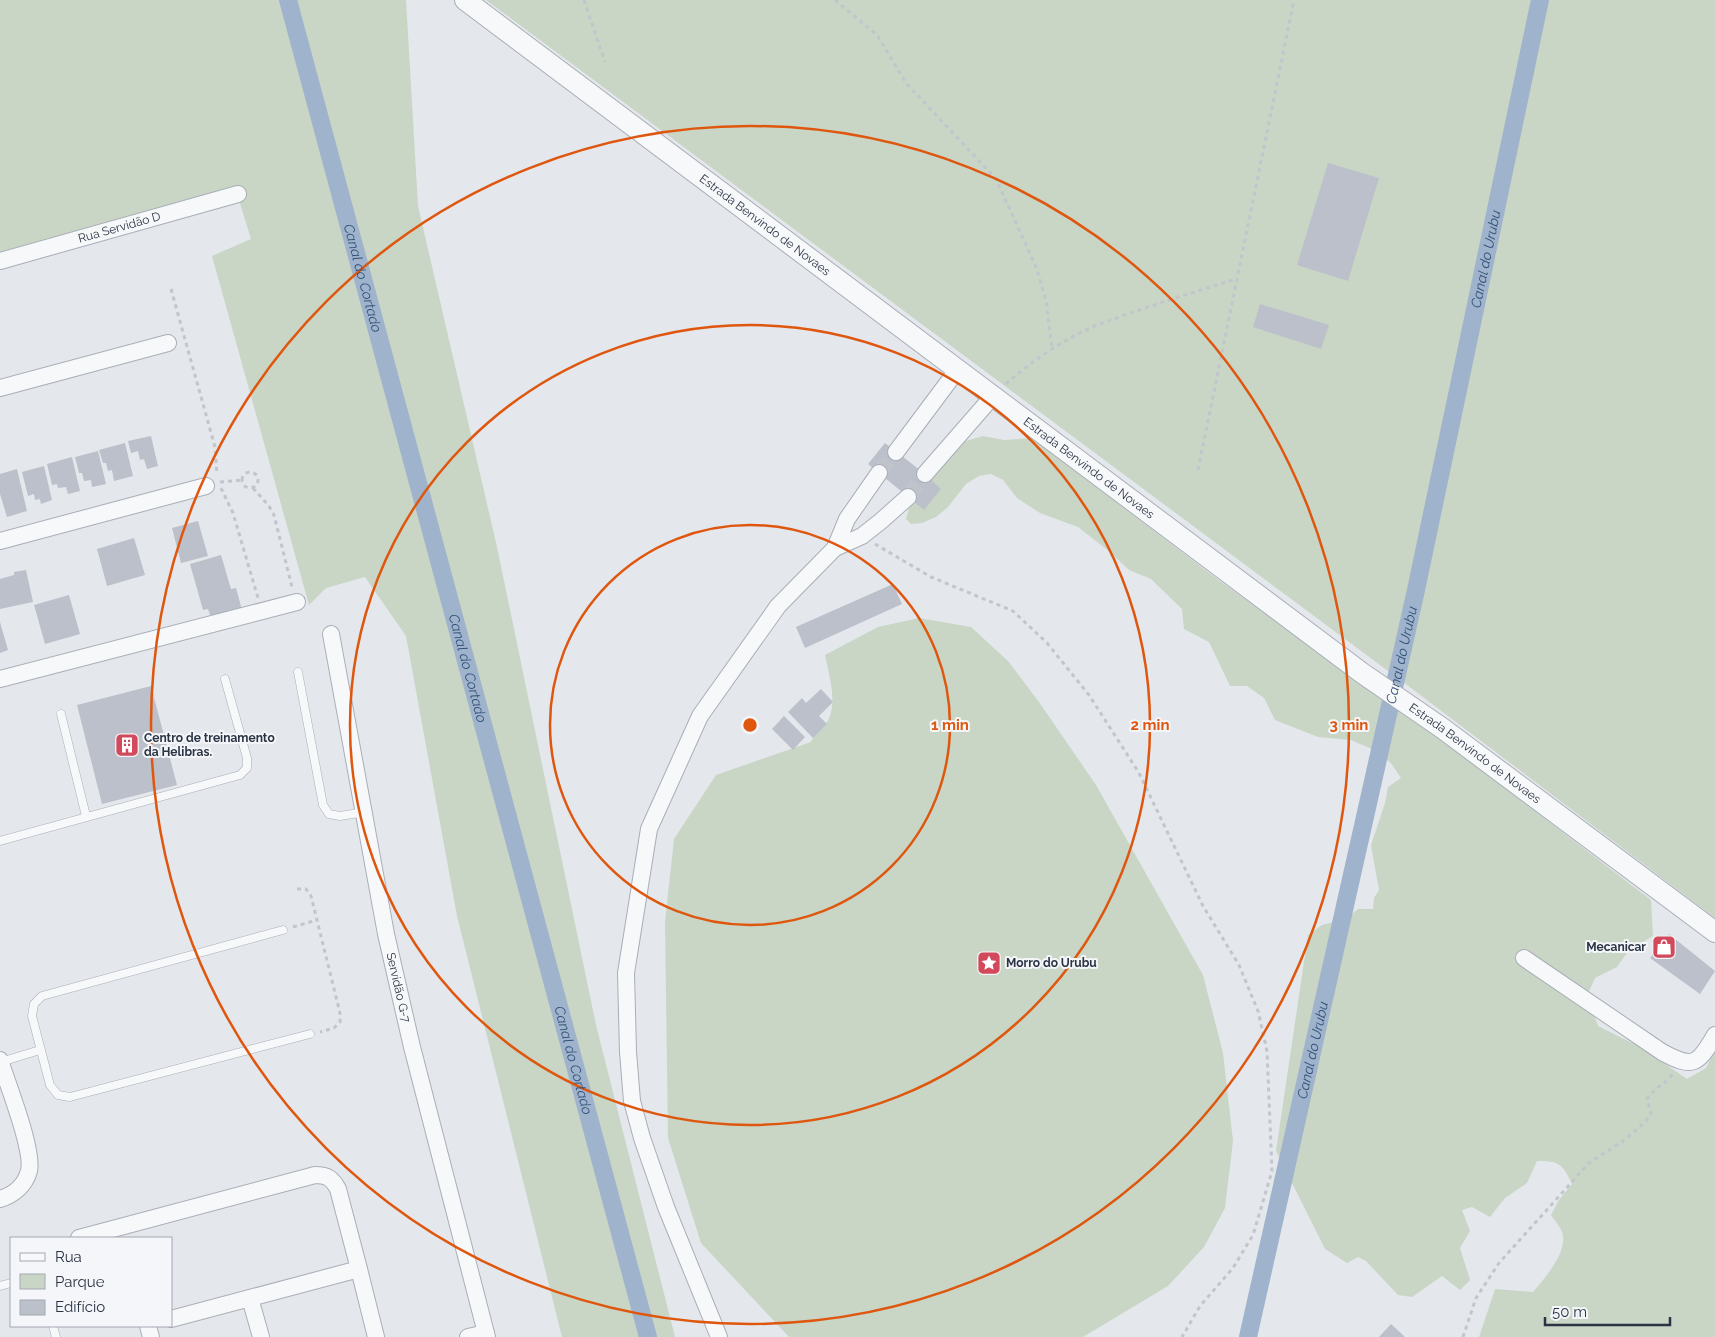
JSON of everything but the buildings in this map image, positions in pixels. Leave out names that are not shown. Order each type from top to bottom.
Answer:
[{"type":"street","name":"Estrada Benvindo de Novaes","points":[[465,0],[1362,673],[1442,728],[1715,932]]},
{"type":"street","name":"Rua Servidão D","points":[[0,261],[238,194]]},
{"type":"street","points":[[0,388],[168,342]]},
{"type":"street","points":[[896,452],[958,369]]},
{"type":"street","points":[[925,474],[993,396]]},
{"type":"street","points":[[835,548],[847,519],[880,473]]},
{"type":"street","points":[[0,541],[212,484]]},
{"type":"street","points":[[719,1337],[666,1207],[642,1138],[632,1101],[628,1052],[626,973],[649,829],[700,716],[778,606],[835,548],[862,536],[881,522],[908,497]]},
{"type":"street","points":[[0,679],[294,596]]},
{"type":"street","name":"Servidão G-7","points":[[331,634],[386,934],[412,1047],[486,1335]]},
{"type":"street","points":[[1524,958],[1662,1052],[1683,1062],[1691,1063],[1696,1061],[1704,1054],[1715,1036]]},
{"type":"street","points":[[0,1061],[29,1151],[29,1170],[22,1186],[7,1197],[0,1199]]},
{"type":"street","points":[[86,1237],[124,1232],[315,1175],[325,1175],[333,1180],[338,1189],[376,1337]]},
{"type":"street","points":[[172,1319],[359,1269]]},
{"type":"street","points":[[250,1298],[262,1337]]},
{"type":"street","points":[[468,1337],[486,1335]]},
{"type":"lane","points":[[298,672],[322,805],[329,814],[340,816],[365,812]]},
{"type":"lane","points":[[0,841],[240,775],[247,768],[247,758],[225,680]]},
{"type":"lane","points":[[62,714],[86,816]]},
{"type":"lane","points":[[283,930],[42,996],[34,1004],[32,1016],[40,1050],[50,1085],[58,1095],[70,1097],[310,1034]]},
{"type":"lane","points":[[0,1061],[40,1050]]},
{"type":"path","points":[[584,0],[605,62]]},
{"type":"path","points":[[835,0],[877,35],[906,84],[996,179],[1037,269],[1046,301],[1052,349]]},
{"type":"path","points":[[1198,470],[1294,0]]},
{"type":"path","points":[[993,396],[1016,375],[1052,349],[1094,327],[1237,278]]},
{"type":"path","points":[[171,289],[215,447],[212,484],[234,513],[256,595],[260,601]]},
{"type":"path","points":[[253,488],[257,485],[258,480],[252,472],[247,472],[243,475],[244,485],[248,488],[253,488],[269,506],[274,515],[294,596]]},
{"type":"path","points":[[212,484],[242,480]]},
{"type":"path","points":[[862,536],[932,576],[1013,611],[1047,643],[1089,694],[1139,773],[1203,906],[1239,965],[1258,1011],[1267,1051],[1272,1171],[1253,1235],[1233,1268],[1200,1306],[1182,1337]]},
{"type":"path","points":[[297,889],[306,889],[311,896],[340,1013],[340,1022],[334,1028],[310,1034]]},
{"type":"path","points":[[283,930],[317,920]]},
{"type":"path","points":[[1463,1337],[1476,1298],[1499,1263],[1589,1162],[1626,1140],[1646,1120],[1651,1113],[1647,1098],[1653,1090],[1666,1083],[1683,1062]]},
{"type":"green space","points":[[0,0],[406,0],[418,206],[497,547],[596,1025],[675,1337],[562,1337],[457,916],[406,636],[365,577],[326,588],[309,605],[212,256],[251,239],[238,197],[0,255]]},
{"type":"green space","points":[[486,0],[1715,0],[1715,918],[1415,691]]},
{"type":"green space","points":[[983,436],[1004,440],[1032,438],[1217,579],[1471,762],[1651,900],[1653,936],[1629,950],[1617,967],[1595,978],[1587,996],[1598,1026],[1642,1048],[1687,1079],[1706,1068],[1715,1050],[1715,1337],[1479,1337],[1495,1289],[1533,1292],[1559,1256],[1563,1240],[1562,1232],[1551,1215],[1559,1200],[1572,1184],[1562,1167],[1555,1163],[1537,1161],[1527,1183],[1505,1198],[1490,1217],[1472,1207],[1462,1210],[1470,1231],[1460,1248],[1470,1280],[1460,1290],[1442,1276],[1412,1297],[1398,1295],[1366,1261],[1358,1257],[1347,1263],[1325,1249],[1276,1151],[1308,935],[1322,925],[1346,919],[1358,909],[1373,909],[1374,898],[1379,890],[1371,845],[1385,803],[1388,787],[1401,778],[1391,763],[1372,749],[1351,740],[1318,737],[1275,720],[1264,698],[1247,686],[1230,686],[1209,642],[1184,629],[1182,609],[1151,579],[1129,570],[1110,552],[1078,527],[1040,513],[1017,498],[1003,480],[991,474],[979,476],[966,484],[948,507],[936,517],[922,523],[911,524],[906,519],[909,508],[959,443]]},
{"type":"green space","points":[[919,618],[971,627],[1008,661],[1039,702],[1096,785],[1203,975],[1223,1053],[1233,1141],[1225,1208],[1204,1247],[1168,1286],[1083,1337],[789,1337],[701,1243],[668,1138],[665,922],[674,839],[716,775],[811,742],[826,724],[832,708],[832,690],[825,655],[878,627]]},
{"type":"waterway","name":"Canal do Cortado","points":[[288,0],[648,1337]]},
{"type":"waterway","name":"Canal do Urubu","points":[[1248,1337],[1416,590],[1540,0]]},
{"type":"tunnel","points":[[879,473],[896,452]]},
{"type":"tunnel","points":[[908,497],[925,474]]},
{"type":"place","name":"Centro de treinamento da Helibras.","points":[[127,745]]},
{"type":"place","name":"Mecanicar","points":[[1664,947]]},
{"type":"place","name":"Morro do Urubu","points":[[989,963]]}]
